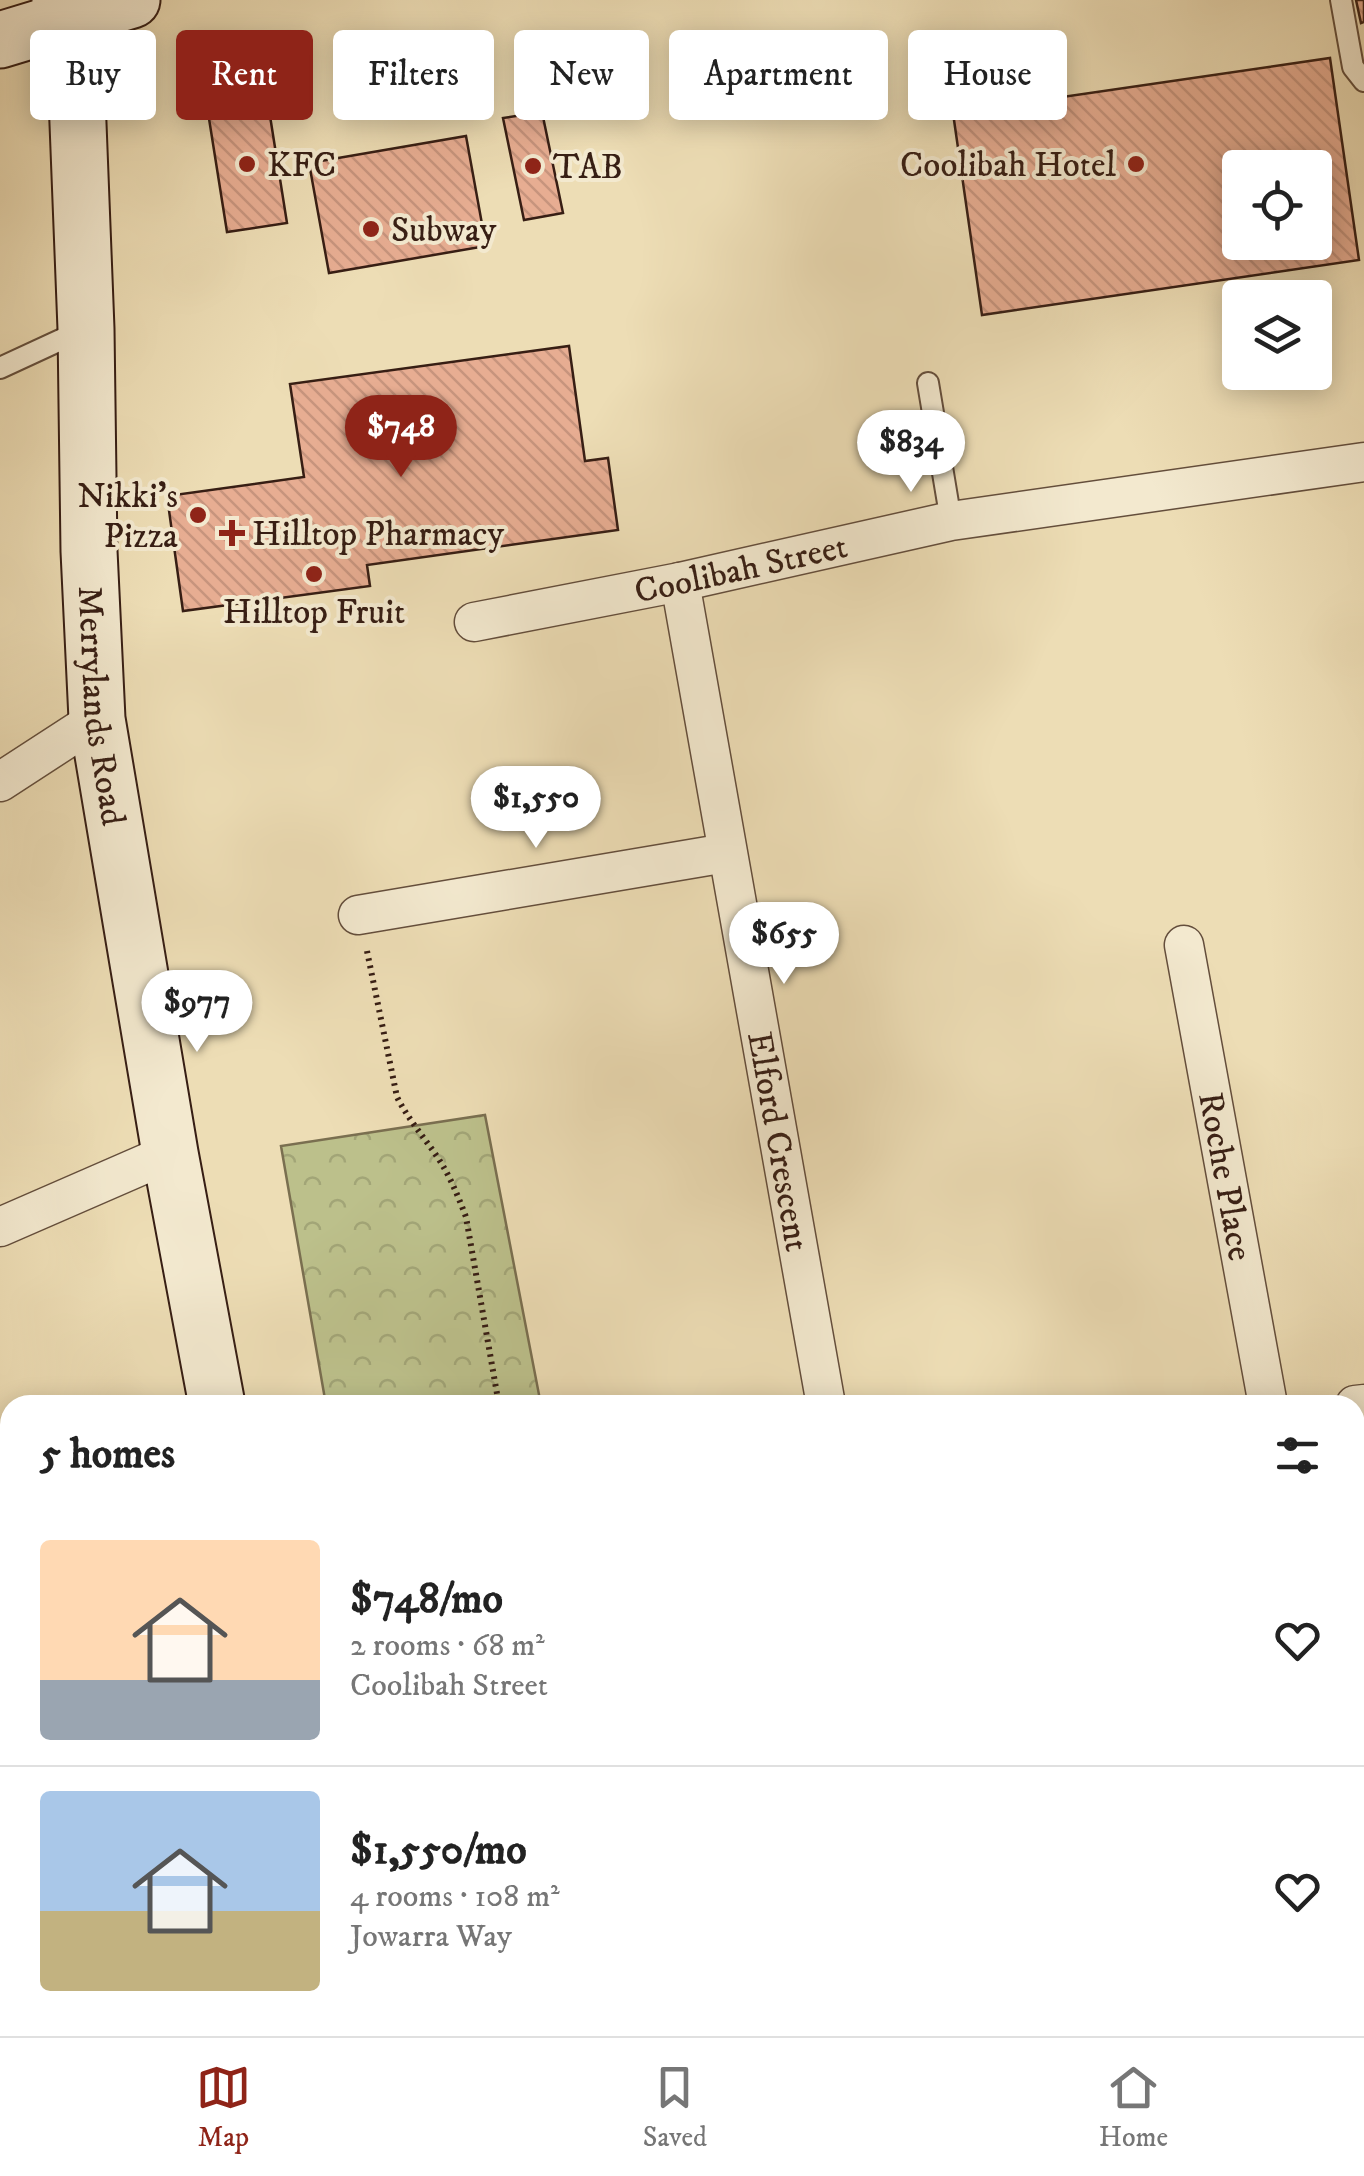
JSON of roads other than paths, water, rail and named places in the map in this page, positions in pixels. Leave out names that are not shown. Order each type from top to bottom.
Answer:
[{"type":"main road","points":[[0,40],[62,10],[132,0]]},
{"type":"main road","name":"Merrylands Road","points":[[62,10],[77,98],[89,552],[98,718],[170,1153],[215,1395]]},
{"type":"street","name":"Coolibah Street","points":[[474,622],[680,582],[951,521],[1364,462]]},
{"type":"street","name":"Elford Crescent","points":[[680,582],[824,1395]]},
{"type":"street","points":[[5,780],[98,718]]},
{"type":"street","points":[[358,915],[726,853]]},
{"type":"street","name":"Roche Place","points":[[1184,945],[1266,1395]]},
{"type":"street","points":[[0,1227],[170,1153]]},
{"type":"lane","points":[[1340,0],[1353,67],[1364,82]]},
{"type":"lane","points":[[0,368],[86,328]]},
{"type":"lane","points":[[928,383],[951,521]]},
{"type":"place","name":"KFC","points":[[247,164]]},
{"type":"place","name":"Coolibah Hotel","points":[[1136,164]]},
{"type":"place","name":"TAB","points":[[533,166]]},
{"type":"place","name":"Subway","points":[[371,229]]},
{"type":"place","name":"Nikki's Pizza","points":[[198,515]]},
{"type":"place","name":"Hilltop Pharmacy","points":[[232,533]]},
{"type":"place","name":"Hilltop Fruit","points":[[314,574]]}]
